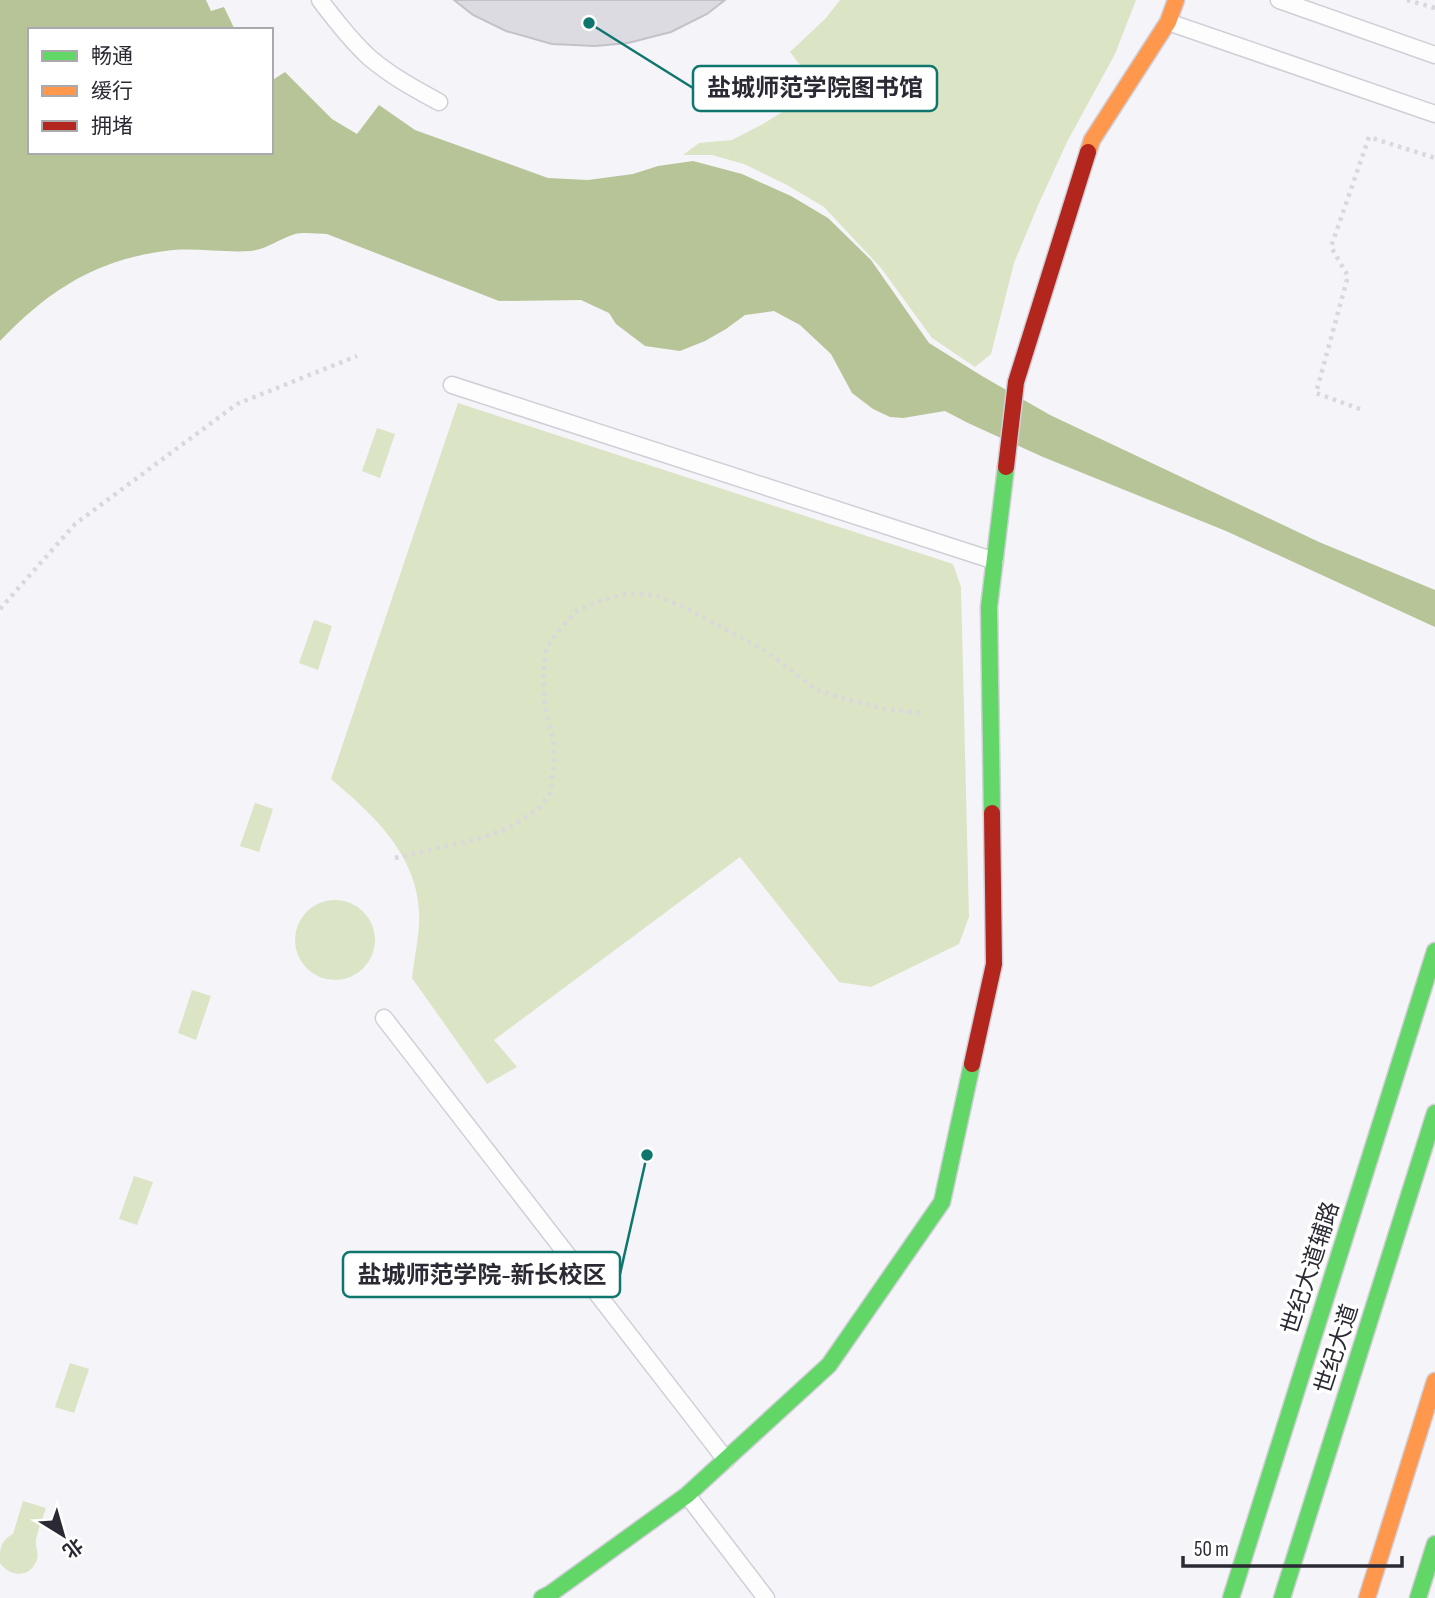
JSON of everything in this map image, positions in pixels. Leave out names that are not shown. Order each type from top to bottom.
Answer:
[{"type":"street","points":[[542,1598],[687,1494],[829,1365],[942,1202],[994,964],[989,607],[1016,382],[1092,140],[1168,22],[1176,0]]},
{"type":"street","name":"世纪大道辅路","points":[[1231,1598],[1435,951]]},
{"type":"street","name":"世纪大道","points":[[1282,1598],[1435,1113]]},
{"type":"street","points":[[1367,1598],[1435,1381]]},
{"type":"street","points":[[1418,1598],[1435,1544]]},
{"type":"lane","points":[[320,0],[371,58],[411,87],[439,102]]},
{"type":"lane","points":[[1279,0],[1435,55]]},
{"type":"lane","points":[[1168,22],[1435,114]]},
{"type":"lane","points":[[452,384],[995,561]]},
{"type":"lane","points":[[384,1018],[726,1460]]},
{"type":"lane","points":[[687,1494],[766,1598]]},
{"type":"path","points":[[1407,0],[1435,8]]},
{"type":"path","points":[[1360,409],[1316,393],[1348,276],[1331,247],[1369,137],[1435,158]]},
{"type":"path","points":[[0,609],[75,524],[237,404],[357,356]]},
{"type":"path","points":[[395,858],[477,839],[509,828],[538,809],[550,793],[554,766],[553,737],[545,707],[543,679],[546,648],[577,611],[596,601],[626,594],[655,595],[686,608],[767,652],[817,690],[885,709],[922,713]]},
{"type":"shaded area","points":[[0,0],[206,0],[211,11],[224,7],[234,28],[28,28],[28,154],[273,154],[273,80],[285,72],[332,119],[357,134],[379,105],[415,130],[548,178],[588,180],[633,174],[658,166],[693,161],[742,174],[791,196],[828,218],[871,260],[929,343],[1050,415],[1319,542],[1435,590],[1435,627],[1226,531],[1043,457],[945,411],[903,418],[890,417],[873,409],[852,393],[831,354],[800,325],[774,311],[745,315],[705,341],[680,351],[645,346],[616,324],[609,313],[581,300],[499,301],[327,234],[303,233],[251,251],[176,250],[140,255],[116,262],[95,270],[55,293],[0,341]]},
{"type":"shaded area","points":[[840,0],[1136,0],[1115,54],[1068,140],[1014,263],[991,354],[975,367],[932,338],[881,268],[824,207],[744,164],[712,155],[683,155],[699,143],[732,140],[800,101],[817,87],[790,52],[826,18]]},
{"type":"shaded area","points":[[458,403],[953,564],[961,587],[969,917],[959,944],[871,987],[839,982],[740,857],[494,1040],[517,1067],[487,1084],[412,978],[419,925],[418,902],[405,860],[380,825],[331,779]]},
{"type":"shaded area","points":[[377,428],[395,434],[380,478],[362,471]]},
{"type":"shaded area","points":[[314,620],[332,626],[318,670],[299,663]]},
{"type":"shaded area","points":[[255,803],[273,809],[259,852],[240,846]]},
{"type":"shaded area","points":[[335,900],[350,903],[363,912],[372,925],[375,940],[372,955],[363,968],[350,977],[335,980],[320,977],[307,968],[298,955],[295,940],[298,925],[307,912],[320,903]]},
{"type":"shaded area","points":[[192,990],[211,996],[196,1040],[178,1033]]},
{"type":"shaded area","points":[[134,1176],[153,1182],[137,1225],[119,1219]]},
{"type":"shaded area","points":[[70,1363],[89,1369],[74,1413],[55,1407]]},
{"type":"shaded area","points":[[23,1501],[46,1508],[36,1540],[36,1562],[28,1571],[18,1574],[8,1571],[0,1563],[0,1554],[3,1543],[13,1534]]},
{"type":"building","points":[[454,0],[725,0],[707,14],[671,32],[628,43],[595,46],[552,44],[506,31],[473,15]]},
{"type":"traffic: fast","points":[[992,813],[989,607],[1006,467]]},
{"type":"traffic: fast","points":[[1231,1598],[1435,951]]},
{"type":"traffic: fast","points":[[542,1598],[687,1495],[829,1365],[942,1202],[972,1064]]},
{"type":"traffic: fast","points":[[1282,1598],[1435,1113]]},
{"type":"traffic: fast","points":[[1418,1598],[1435,1544]]},
{"type":"traffic: slow","points":[[1088,152],[1092,140],[1168,22],[1176,0]]},
{"type":"traffic: slow","points":[[1367,1598],[1435,1381]]},
{"type":"traffic: jam","points":[[1006,467],[1016,382],[1088,152]]},
{"type":"traffic: jam","points":[[972,1064],[994,964],[992,813]]},
{"type":"place","name":"盐城师范学院图书馆","points":[[589,23]]},
{"type":"place","name":"盐城师范学院-新长校区","points":[[647,1155]]}]
